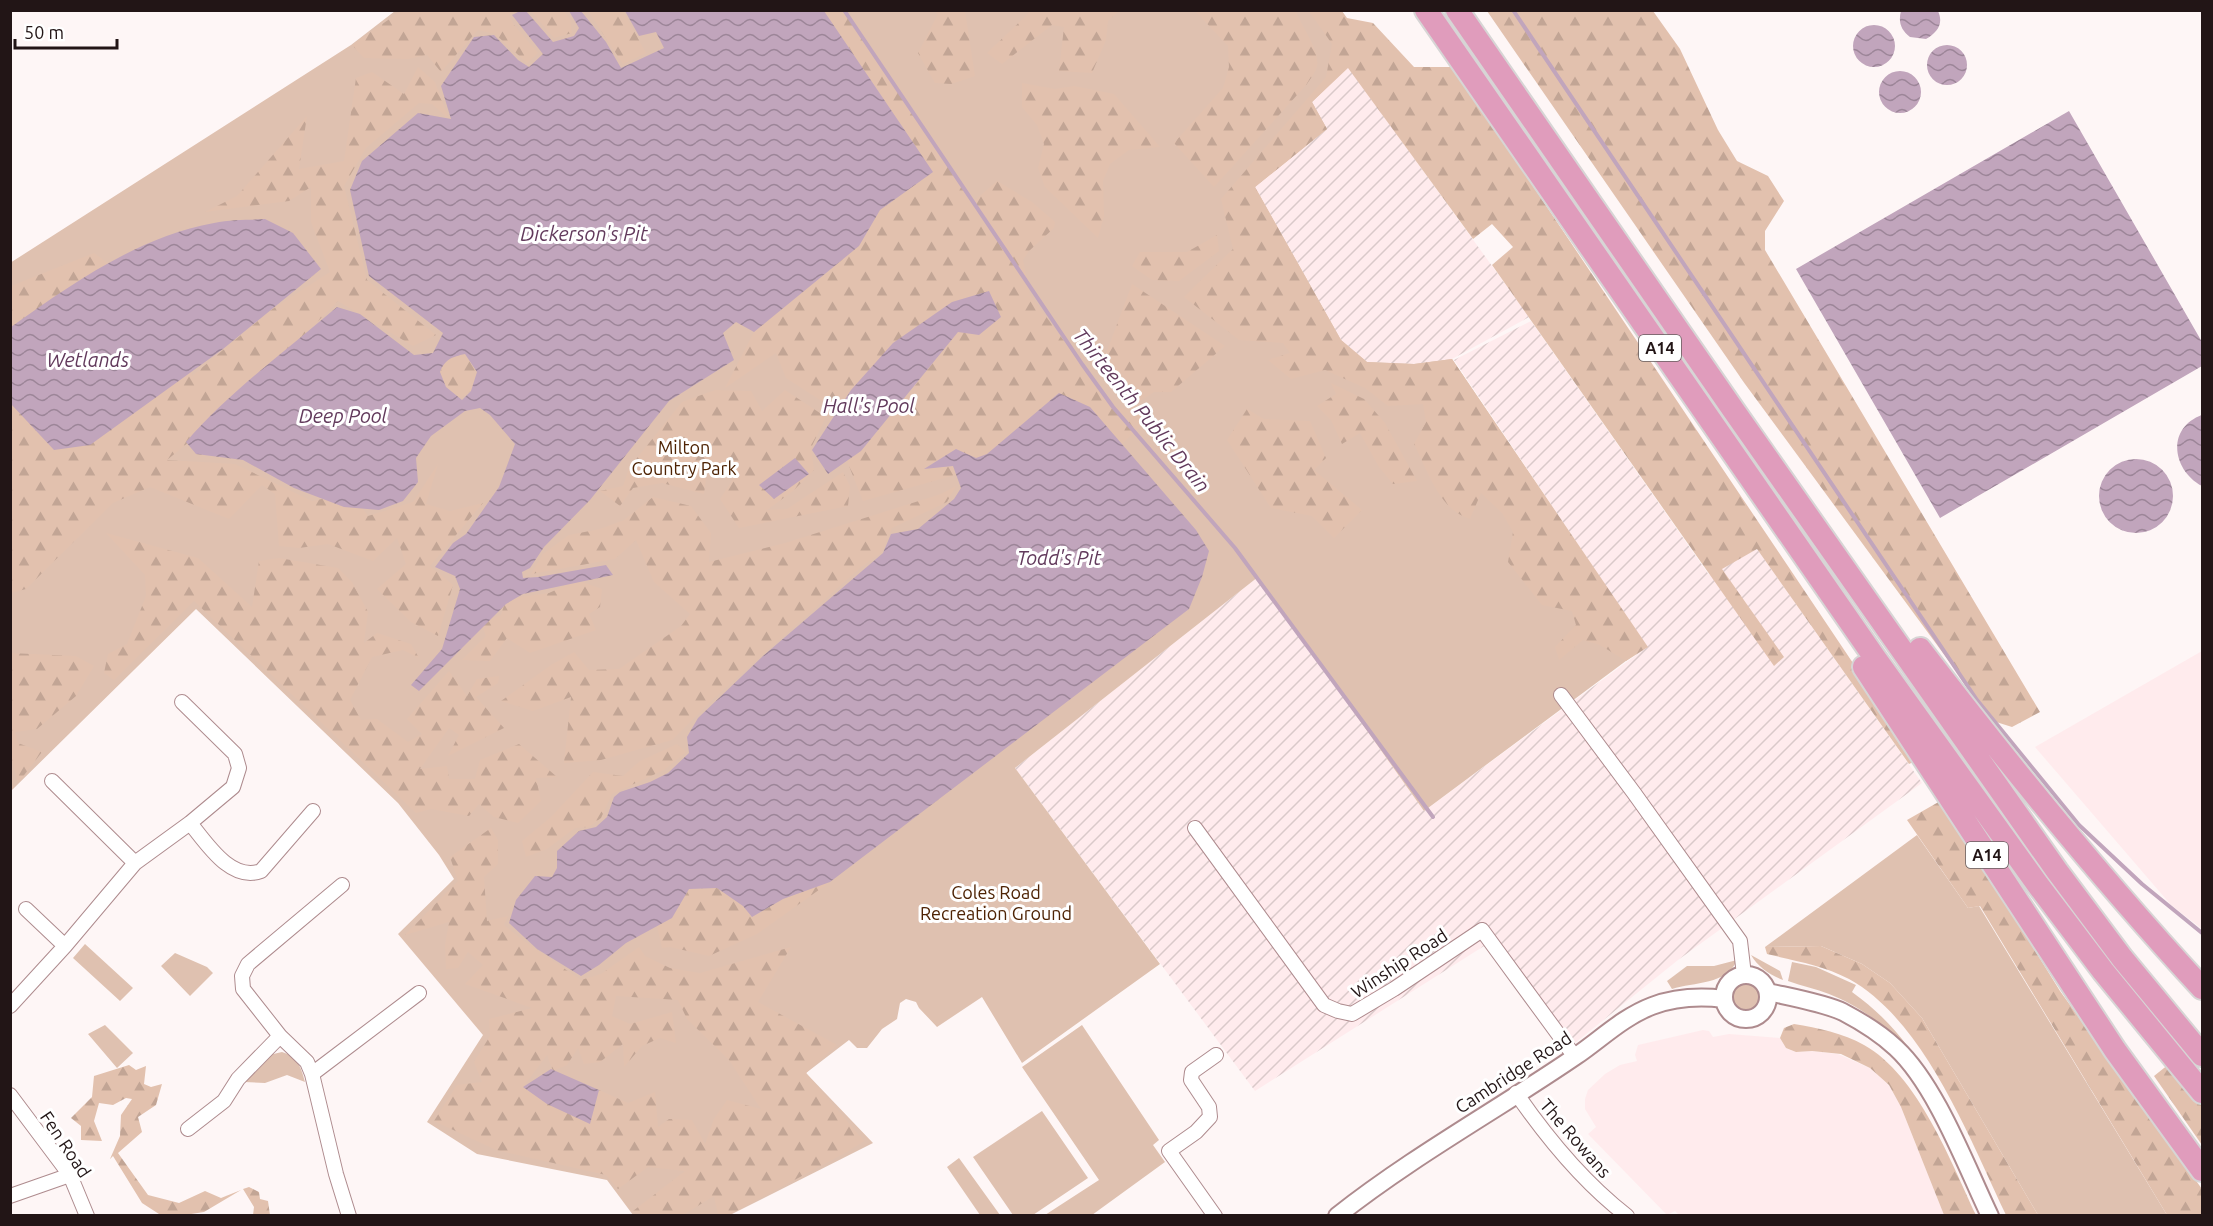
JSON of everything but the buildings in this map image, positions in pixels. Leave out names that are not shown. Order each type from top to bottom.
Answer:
[{"type":"highway","name":"A14","points":[[1426,10],[1875,658],[2038,885],[2103,970],[2202,1092]]},
{"type":"highway","name":"A14","points":[[1457,10],[2057,871],[2122,958],[2202,1055]]},
{"type":"highway","name":"A14","points":[[1800,548],[1814,589],[1885,700],[2115,1050],[2202,1170]]},
{"type":"highway","name":"A14","points":[[1867,599],[1908,633],[2041,804],[2094,868],[2202,988]]},
{"type":"street","points":[[1561,695],[1740,941],[1744,975]]},
{"type":"street","points":[[10,1005],[65,946],[135,863],[190,823],[233,787],[239,768],[235,754],[182,702]]},
{"type":"street","points":[[52,781],[135,863]]},
{"type":"street","points":[[190,823],[215,854],[238,872],[251,875],[261,871],[313,812]]},
{"type":"street","name":"Winship Road","points":[[1195,828],[1324,1005],[1352,1014],[1482,930],[1575,1057]]},
{"type":"street","points":[[342,885],[248,964],[242,976],[243,989],[280,1036],[307,1062],[349,1215]]},
{"type":"street","points":[[26,909],[65,946]]},
{"type":"street","points":[[1744,975],[1759,979],[1768,992],[1768,1002],[1764,1011],[1747,1020],[1731,1014],[1724,999],[1729,983],[1744,975]]},
{"type":"street","points":[[1768,992],[1841,1011],[1871,1028],[1898,1049],[1923,1080],[1990,1215]]},
{"type":"street","points":[[312,1074],[419,993]]},
{"type":"street","name":"Cambridge Road","points":[[1337,1215],[1394,1173],[1575,1057],[1624,1021],[1652,1006],[1675,999],[1703,997],[1724,999]]},
{"type":"street","points":[[188,1129],[225,1101],[238,1079],[280,1036]]},
{"type":"street","points":[[1215,1215],[1169,1151],[1196,1132],[1210,1117],[1209,1107],[1191,1080],[1192,1072],[1216,1055]]},
{"type":"street","name":"The Rowans","points":[[1516,1094],[1552,1143],[1607,1210],[1627,1215]]},
{"type":"street","name":"Fen Road","points":[[10,1095],[70,1175],[87,1215]]},
{"type":"street","points":[[10,1196],[70,1175]]},
{"type":"shaded area","points":[[1348,67],[1529,317],[1452,359],[1414,364],[1367,362],[1341,340],[1255,187],[1327,129],[1312,102]]},
{"type":"shaded area","points":[[1531,321],[1709,575],[1757,549],[1922,783],[1678,960],[1565,1051],[1484,946],[1255,1091],[1015,768],[1258,577],[1424,811],[1647,647],[1454,360]]},
{"type":"shaded area","points":[[2202,651],[2202,929],[2171,905],[2035,747]]},
{"type":"shaded area","points":[[1703,1030],[1709,1031],[1713,1037],[1729,1034],[1780,1038],[1786,1048],[1796,1052],[1838,1054],[1870,1068],[1889,1085],[1901,1107],[1944,1215],[1680,1216],[1675,1211],[1667,1215],[1588,1134],[1596,1127],[1585,1109],[1585,1099],[1588,1090],[1605,1074],[1620,1065],[1637,1061],[1635,1055],[1638,1045]]},
{"type":"green space","points":[[518,10],[509,15],[514,25],[538,53],[527,63],[495,34],[478,30],[441,72],[427,55],[408,59],[364,58],[352,45],[401,11]]},
{"type":"green space","name":"Milton Country Park","points":[[395,11],[1314,11],[1348,67],[1312,102],[1327,129],[1255,187],[1341,340],[1367,362],[1414,364],[1452,359],[1646,646],[1424,811],[1258,577],[1015,768],[1160,964],[1022,1063],[982,997],[937,1027],[916,1002],[906,999],[900,1003],[897,1019],[882,1029],[867,1048],[857,1048],[849,1040],[806,1073],[873,1143],[730,1215],[633,1215],[607,1180],[477,1154],[427,1122],[483,1035],[398,934],[454,879],[439,855],[398,803],[196,609],[12,790],[10,787],[10,263],[351,45]]},
{"type":"green space","points":[[531,11],[564,11],[570,19],[572,33],[554,38]]},
{"type":"green space","points":[[588,11],[623,11],[646,53],[623,64]]},
{"type":"green space","points":[[824,11],[843,11],[973,202],[997,181],[1032,202],[1055,222],[1054,228],[1029,251],[1023,260],[1030,295],[1113,407],[1139,412],[1147,420],[1122,444],[1090,407],[1059,393],[987,454],[976,459],[956,449],[924,468],[953,466],[955,475],[863,501],[847,461],[861,451],[989,291],[851,390],[837,411],[786,378],[776,353],[725,388],[754,332],[859,246],[880,210],[933,172]]},
{"type":"green space","points":[[934,11],[965,11],[975,76],[951,84],[935,83],[918,53],[938,14]]},
{"type":"green space","points":[[1031,11],[1119,11],[1108,21],[1106,40],[1092,73],[1059,71],[1064,27],[1052,25],[1002,64],[987,53]]},
{"type":"green space","points":[[1195,11],[1296,11],[1316,53],[1317,60],[1315,71],[1307,84],[1214,187],[1174,143],[1223,88],[1229,67],[1228,46]]},
{"type":"green space","points":[[1309,11],[1342,11],[1347,18],[1373,23],[1414,67],[1453,67],[1918,760],[1909,764],[1757,549],[1722,569],[1784,657],[1774,666],[1492,265],[1513,247],[1492,224],[1473,239],[1348,68],[1312,102],[1327,129],[1255,187],[1341,340],[1367,362],[1414,364],[1452,359],[1648,647],[1626,661],[1600,645],[1583,640],[1559,660],[1555,647],[1576,625],[1572,611],[1542,605],[1508,562],[1513,532],[1502,513],[1481,493],[1470,519],[1459,514],[1442,498],[1414,444],[1426,422],[1423,404],[1388,406],[1365,388],[1325,370],[1291,379],[1268,360],[1290,353],[1283,343],[1239,340],[1184,297],[1233,249],[1221,199],[1326,77],[1332,44]]},
{"type":"green space","points":[[1487,11],[1653,11],[1680,49],[1718,130],[1737,161],[1768,176],[1784,201],[1765,231],[1765,250],[2040,712],[2012,727],[1993,721],[1745,384]]},
{"type":"green space","points":[[418,67],[435,82],[449,119],[432,104],[419,103],[366,148],[344,186],[367,280],[436,335],[413,346],[338,301],[240,400],[167,460],[235,464],[312,501],[352,493],[368,516],[413,502],[438,464],[426,504],[450,511],[483,503],[430,566],[453,585],[438,636],[411,622],[377,589],[406,564],[397,538],[373,561],[328,544],[299,548],[279,546],[275,494],[262,485],[229,519],[150,487],[113,503],[26,589],[11,593],[11,286],[94,253],[181,316],[192,376],[271,310],[330,272],[311,222],[311,187],[289,201],[205,212],[237,196],[307,116],[299,169],[344,161],[356,78],[372,72],[404,94]]},
{"type":"green space","points":[[1022,83],[1055,89],[1074,86],[1114,94],[1160,147],[1129,150],[1110,164],[1103,181],[1104,216],[1098,238],[1045,187],[1038,168],[1044,144],[1037,125],[1022,107]]},
{"type":"green space","points":[[1217,235],[1219,251],[1179,281],[1152,280],[1132,266],[1140,252],[1187,252]]},
{"type":"green space","points":[[1132,284],[1225,346],[1171,392],[1154,392],[1137,403],[1101,367]]},
{"type":"green space","points":[[465,354],[477,372],[471,391],[460,398],[446,387],[440,372],[449,359]]},
{"type":"green space","points":[[1331,383],[1364,399],[1385,423],[1417,481],[1393,484],[1379,467],[1360,433],[1342,444],[1331,420],[1317,406],[1336,394]]},
{"type":"green space","points":[[715,390],[751,391],[762,411],[785,390],[826,417],[811,448],[814,470],[793,491],[767,510],[787,509],[843,472],[850,486],[848,506],[739,528],[720,499],[739,470],[708,464],[704,494],[662,483],[633,488],[620,506],[600,491],[623,486],[629,468],[682,402]]},
{"type":"green space","points":[[1247,409],[1264,419],[1310,421],[1326,458],[1314,470],[1362,510],[1334,538],[1312,516],[1271,508],[1227,440]]},
{"type":"green space","points":[[956,486],[947,502],[892,528],[882,552],[861,567],[712,700],[672,740],[601,760],[564,763],[571,697],[533,711],[501,701],[551,665],[574,652],[589,670],[619,669],[681,626],[690,614],[654,582],[636,540],[615,559],[531,574],[543,554],[569,535],[600,529],[624,520],[653,497],[691,506],[711,533],[709,562],[785,543],[941,494]]},
{"type":"green space","points":[[106,533],[198,558],[252,607],[259,561],[279,558],[338,568],[352,582],[368,612],[364,643],[377,633],[411,644],[419,658],[403,650],[372,657],[350,700],[361,720],[377,719],[408,742],[422,734],[407,719],[449,671],[467,696],[477,679],[499,676],[498,683],[476,697],[504,728],[448,756],[459,735],[449,728],[420,769],[447,766],[449,779],[475,779],[480,760],[519,744],[557,777],[536,778],[541,801],[518,823],[494,817],[479,804],[469,816],[431,809],[416,813],[194,601],[114,680],[104,673],[108,654],[127,644],[146,596],[145,575]]},
{"type":"green space","points":[[577,580],[602,589],[600,607],[589,614],[596,630],[530,653],[507,638],[490,661],[462,660],[486,636],[481,622],[501,615],[506,599],[549,593]]},
{"type":"green space","points":[[10,653],[76,656],[94,666],[76,696],[37,729],[15,732],[18,743],[42,752],[18,783],[11,756]]},
{"type":"green space","points":[[677,744],[686,752],[664,770],[612,794],[601,818],[589,827],[575,828],[547,849],[526,857],[522,841],[551,817],[593,772],[623,776],[640,761]]},
{"type":"green space","points":[[1942,800],[2060,991],[2202,1189],[2202,1215],[2167,1215],[1980,906],[1968,908],[1907,820]]},
{"type":"green space","points":[[491,828],[498,840],[498,864],[484,877],[487,921],[508,916],[504,925],[581,980],[601,974],[639,947],[645,956],[670,968],[700,973],[791,947],[758,1002],[837,1045],[806,1073],[864,1141],[727,1216],[718,1215],[714,1196],[683,1215],[645,1215],[633,1211],[685,1171],[648,1167],[618,1189],[606,1175],[496,1150],[434,1121],[457,1085],[482,1082],[474,1062],[490,1036],[489,1019],[532,1008],[465,984],[483,965],[468,952],[458,968],[446,969],[445,945],[449,922],[405,935],[458,881],[450,857]],"holes":[[[616,996],[678,1000],[687,1019],[729,1060],[761,1109],[727,1100],[714,1119],[705,1144],[692,1120],[669,1119],[658,1127],[655,1092],[628,1103],[599,1090],[590,1124],[523,1087],[547,1055],[553,1071],[567,1065],[578,1048],[584,1064],[600,1062],[623,1044],[624,1067],[642,1046],[660,1038],[676,1043],[672,1012],[630,1024],[612,1016]]]},
{"type":"green space","points":[[1917,835],[1968,908],[1979,906],[2167,1215],[2038,1215],[1922,1018],[1890,983],[1862,964],[1821,946],[1765,947]]},
{"type":"green space","points":[[830,882],[757,934],[709,956],[670,947],[662,948],[657,926],[672,918],[689,889],[717,888],[743,906],[752,917],[783,899]]},
{"type":"green space","points":[[85,944],[133,988],[120,1001],[73,958]]},
{"type":"green space","points":[[1821,946],[1862,964],[1890,983],[1922,1018],[2038,1215],[2006,1215],[1961,1118],[1923,1052],[1901,1023],[1876,998],[1839,974],[1767,954],[1765,947]]},
{"type":"green space","points":[[175,953],[207,967],[213,973],[190,996],[161,966]]},
{"type":"green space","points":[[1751,955],[1780,971],[1783,980],[1765,970]]},
{"type":"green space","points":[[1737,960],[1726,974],[1709,981],[1672,989],[1667,981],[1687,966],[1714,966]]},
{"type":"green space","points":[[1792,962],[1816,967],[1856,985],[1852,992],[1882,1017],[1908,1047],[1881,1024],[1851,1004],[1829,994],[1788,981]]},
{"type":"green space","points":[[1747,984],[1757,988],[1761,998],[1757,1008],[1747,1012],[1737,1008],[1733,998],[1737,988]]},
{"type":"green space","points":[[1794,1024],[1848,1037],[1883,1059],[1901,1077],[1931,1121],[1976,1215],[1944,1215],[1901,1107],[1889,1085],[1870,1068],[1841,1054],[1796,1052],[1786,1048],[1780,1038],[1784,1028]]},
{"type":"green space","points":[[105,1025],[133,1053],[117,1068],[88,1034]]},
{"type":"green space","points":[[1082,1025],[1159,1140],[1153,1145],[1165,1162],[1092,1215],[1045,1215],[1099,1180],[1022,1067]]},
{"type":"green space","points":[[282,1052],[298,1063],[305,1082],[287,1075],[265,1083],[244,1082],[269,1055]]},
{"type":"green space","points":[[2169,1064],[2202,1103],[2202,1145],[2154,1076]]},
{"type":"green space","points":[[129,1065],[136,1070],[146,1066],[144,1084],[151,1087],[162,1084],[156,1105],[138,1117],[142,1132],[118,1153],[148,1195],[179,1203],[205,1191],[221,1198],[241,1190],[204,1212],[185,1215],[159,1214],[142,1203],[113,1156],[110,1159],[120,1136],[121,1115],[132,1099],[126,1098],[113,1105],[99,1103],[94,1121],[102,1141],[81,1140],[81,1126],[71,1118],[92,1097],[94,1076]]},
{"type":"green space","points":[[1042,1111],[1088,1178],[1033,1215],[1013,1215],[973,1157]]},
{"type":"green space","points":[[959,1158],[1000,1215],[980,1215],[947,1167]]},
{"type":"green space","points":[[249,1187],[259,1192],[260,1199],[268,1201],[270,1215],[253,1215],[254,1207],[243,1189]]},
{"type":"water","name":"Dickerson's Pit","points":[[526,11],[553,42],[574,36],[579,28],[569,11],[581,11],[606,42],[621,68],[664,48],[656,32],[639,36],[625,11],[824,11],[933,172],[880,210],[859,246],[754,332],[736,322],[723,333],[734,360],[669,401],[590,500],[544,547],[530,568],[522,572],[523,578],[538,577],[606,565],[613,575],[523,594],[506,604],[419,691],[411,685],[442,649],[460,589],[455,576],[435,567],[453,543],[466,534],[499,487],[515,444],[490,415],[480,408],[465,411],[431,436],[416,458],[418,482],[403,501],[379,510],[344,507],[294,488],[243,460],[196,454],[186,442],[239,389],[337,307],[360,314],[414,355],[433,353],[443,333],[369,276],[350,190],[362,161],[418,113],[451,119],[441,86],[474,37],[494,35],[518,60],[529,67],[543,54],[512,15]],"holes":[[[465,354],[477,372],[471,391],[462,400],[446,387],[440,372],[449,359]]]},
{"type":"water","points":[[1901,11],[1938,11],[1940,24],[1926,39],[1910,37],[1901,26]]},
{"type":"water","points":[[1874,25],[1889,31],[1895,46],[1889,61],[1874,67],[1859,61],[1853,46],[1859,31]]},
{"type":"water","points":[[1947,45],[1961,51],[1967,65],[1961,79],[1947,85],[1933,79],[1927,65],[1933,51]]},
{"type":"water","points":[[1900,71],[1915,77],[1921,92],[1915,107],[1900,113],[1885,107],[1879,92],[1885,77]]},
{"type":"water","points":[[2069,111],[2202,342],[2202,366],[1940,518],[1796,269]]},
{"type":"water","name":"Wetlands","points":[[265,219],[293,233],[321,269],[223,349],[90,445],[54,450],[11,404],[11,327],[82,278],[133,250],[186,230],[220,222]]},
{"type":"water","name":"Hall's Pool","points":[[989,291],[1001,317],[979,335],[958,332],[861,451],[828,474],[812,450],[851,390],[893,343],[952,302]]},
{"type":"water","name":"Todd's Pit","points":[[1059,393],[1090,407],[1196,530],[1209,551],[1202,577],[1189,609],[830,882],[783,899],[752,917],[743,906],[717,888],[689,889],[672,918],[626,943],[581,976],[537,949],[509,923],[516,900],[535,876],[552,877],[557,868],[557,851],[579,831],[596,827],[607,817],[614,797],[620,792],[668,773],[689,753],[687,737],[698,718],[763,656],[883,553],[891,534],[918,529],[954,499],[961,488],[953,466],[924,469],[956,449],[976,458],[987,454]]},
{"type":"water","points":[[2202,415],[2202,486],[2184,470],[2177,449],[2178,439],[2183,429],[2190,421]]},
{"type":"water","points":[[795,458],[809,474],[774,499],[759,485]]},
{"type":"water","points":[[2143,459],[2163,469],[2171,482],[2173,496],[2171,510],[2163,523],[2150,531],[2129,533],[2109,523],[2101,510],[2099,489],[2109,469],[2122,461]]},
{"type":"water","points":[[551,1069],[599,1090],[590,1124],[547,1104],[523,1087]]},
{"type":"waterway","name":"Thirteenth Public Drain","points":[[844,10],[1113,407],[1235,548],[1433,817]]},
{"type":"waterway","points":[[1513,10],[1977,700],[2079,825],[2142,884],[2202,933]]},
{"type":"water label","name":"Deep Pool","points":[[343,415]]},
{"type":"park label","name":"Coles Road Recreation Ground","points":[[996,902]]}]
